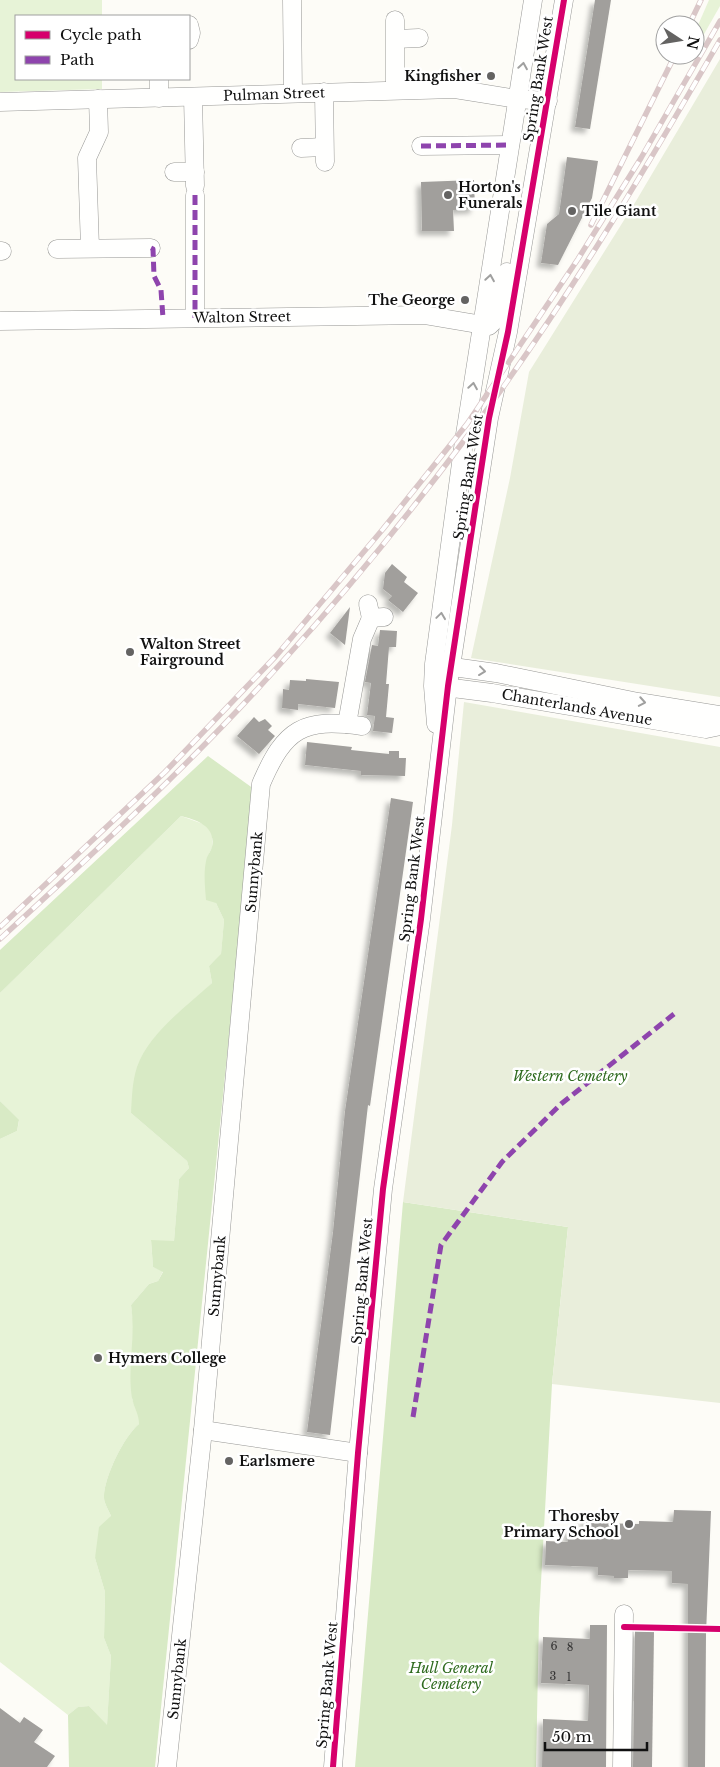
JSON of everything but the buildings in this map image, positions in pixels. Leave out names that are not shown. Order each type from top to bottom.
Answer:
[{"type":"street","points":[[292,0],[293,93]]},
{"type":"street","name":"Spring Bank West","points":[[333,1767],[358,1453],[383,1189],[421,919],[439,762],[440,686],[434,664],[464,441],[533,0]]},
{"type":"street","name":"Spring Bank West","points":[[440,686],[451,667],[489,418],[508,332],[564,0]]},
{"type":"street","points":[[395,20],[395,90]]},
{"type":"street","points":[[396,39],[419,38]]},
{"type":"street","points":[[159,80],[159,98]]},
{"type":"street","name":"Pulman Street","points":[[0,102],[456,88],[517,100],[548,101]]},
{"type":"street","points":[[301,148],[324,155],[324,92]]},
{"type":"street","points":[[193,97],[195,318]]},
{"type":"street","points":[[90,248],[87,158],[99,132],[98,99]]},
{"type":"street","points":[[420,146],[510,145]]},
{"type":"street","points":[[174,172],[195,184]]},
{"type":"street","points":[[483,326],[489,326],[496,319],[509,265],[527,218]]},
{"type":"street","points":[[57,249],[151,248]]},
{"type":"street","name":"Walton Street","points":[[0,321],[424,315],[483,326]]},
{"type":"street","name":"Sunnybank","points":[[167,1767],[203,1430],[261,784],[269,764],[284,742],[303,727],[322,722],[355,725],[362,639],[374,613]]},
{"type":"street","name":"Chanterlands Avenue","points":[[434,664],[496,673],[638,702],[720,715]]},
{"type":"street","name":"Chanterlands Avenue","points":[[440,686],[706,729],[720,726]]},
{"type":"street","points":[[203,1430],[358,1453]]},
{"type":"street","points":[[622,1767],[624,1614]]},
{"type":"green space","points":[[0,0],[102,0],[102,15],[15,15],[15,80],[102,80],[102,89],[0,92]]},
{"type":"green space","points":[[709,0],[720,0],[720,6],[705,32],[705,15],[702,15]]},
{"type":"green space","points":[[720,59],[720,697],[471,658],[510,478],[529,372],[636,201]]},
{"type":"green space","name":"Western Cemetery","points":[[464,702],[720,747],[720,1403],[552,1384],[568,1227],[403,1202],[452,825]]},
{"type":"green space","points":[[208,756],[254,789],[155,1767],[69,1767],[68,1715],[78,1707],[89,1706],[107,1725],[111,1656],[104,1638],[105,1592],[95,1558],[99,1527],[111,1516],[104,1500],[107,1480],[121,1448],[139,1424],[132,1398],[130,1376],[133,1329],[131,1305],[149,1284],[158,1281],[163,1272],[153,1267],[151,1240],[174,1241],[179,1179],[189,1168],[187,1161],[131,1113],[133,1084],[137,1067],[150,1043],[169,1021],[212,983],[209,966],[221,954],[224,920],[216,903],[206,900],[205,868],[207,857],[212,847],[211,834],[199,822],[181,816],[0,993],[0,950]]},
{"type":"green space","name":"Hymers College","points":[[181,816],[206,825],[212,833],[212,848],[207,857],[216,903],[224,920],[221,955],[209,966],[212,983],[155,1037],[131,1113],[187,1161],[189,1168],[179,1179],[174,1241],[151,1241],[153,1267],[163,1271],[158,1281],[149,1284],[131,1305],[133,1319],[132,1399],[139,1414],[139,1424],[121,1448],[107,1480],[104,1500],[111,1516],[95,1558],[105,1592],[104,1638],[111,1656],[107,1726],[89,1706],[78,1707],[68,1715],[0,1662],[0,1139],[17,1131],[19,1121],[0,1101],[0,993]]},
{"type":"green space","points":[[0,1101],[19,1120],[17,1131],[0,1139]]},
{"type":"green space","name":"Hull General Cemetery","points":[[403,1202],[568,1227],[552,1384],[539,1618],[536,1767],[355,1767]]},
{"type":"railway","points":[[694,15],[701,0]]},
{"type":"railway","points":[[0,927],[165,772],[276,656],[383,529],[467,424],[578,259],[641,158],[720,21]]},
{"type":"railway","points":[[0,939],[180,770],[249,699],[306,636],[398,527],[533,345],[598,245],[720,40]]},
{"type":"railway","points":[[591,225],[670,65]]},
{"type":"marked path","points":[[421,146],[510,145]]},
{"type":"marked path","points":[[195,195],[195,318]]},
{"type":"marked path","points":[[151,248],[153,249],[154,276],[161,290],[163,318]]},
{"type":"marked path","points":[[413,1417],[441,1245],[502,1162],[561,1104],[674,1014]]},
{"type":"cycle path","points":[[333,1767],[358,1453],[383,1189],[421,919],[448,686],[489,418],[508,332],[564,0]]},
{"type":"cycle path","points":[[624,1627],[720,1629]]},
{"type":"place","name":"Kingfisher","points":[[491,76]]},
{"type":"place","name":"Horton's Funerals","points":[[448,195]]},
{"type":"place","name":"Tile Giant","points":[[572,211]]},
{"type":"place","name":"The George","points":[[465,300]]},
{"type":"place","name":"Walton Street Fairground","points":[[130,652]]},
{"type":"place","name":"Hymers College","points":[[98,1358]]},
{"type":"place","name":"Earlsmere","points":[[229,1461]]},
{"type":"place","name":"Thoresby Primary School","points":[[629,1524]]}]
